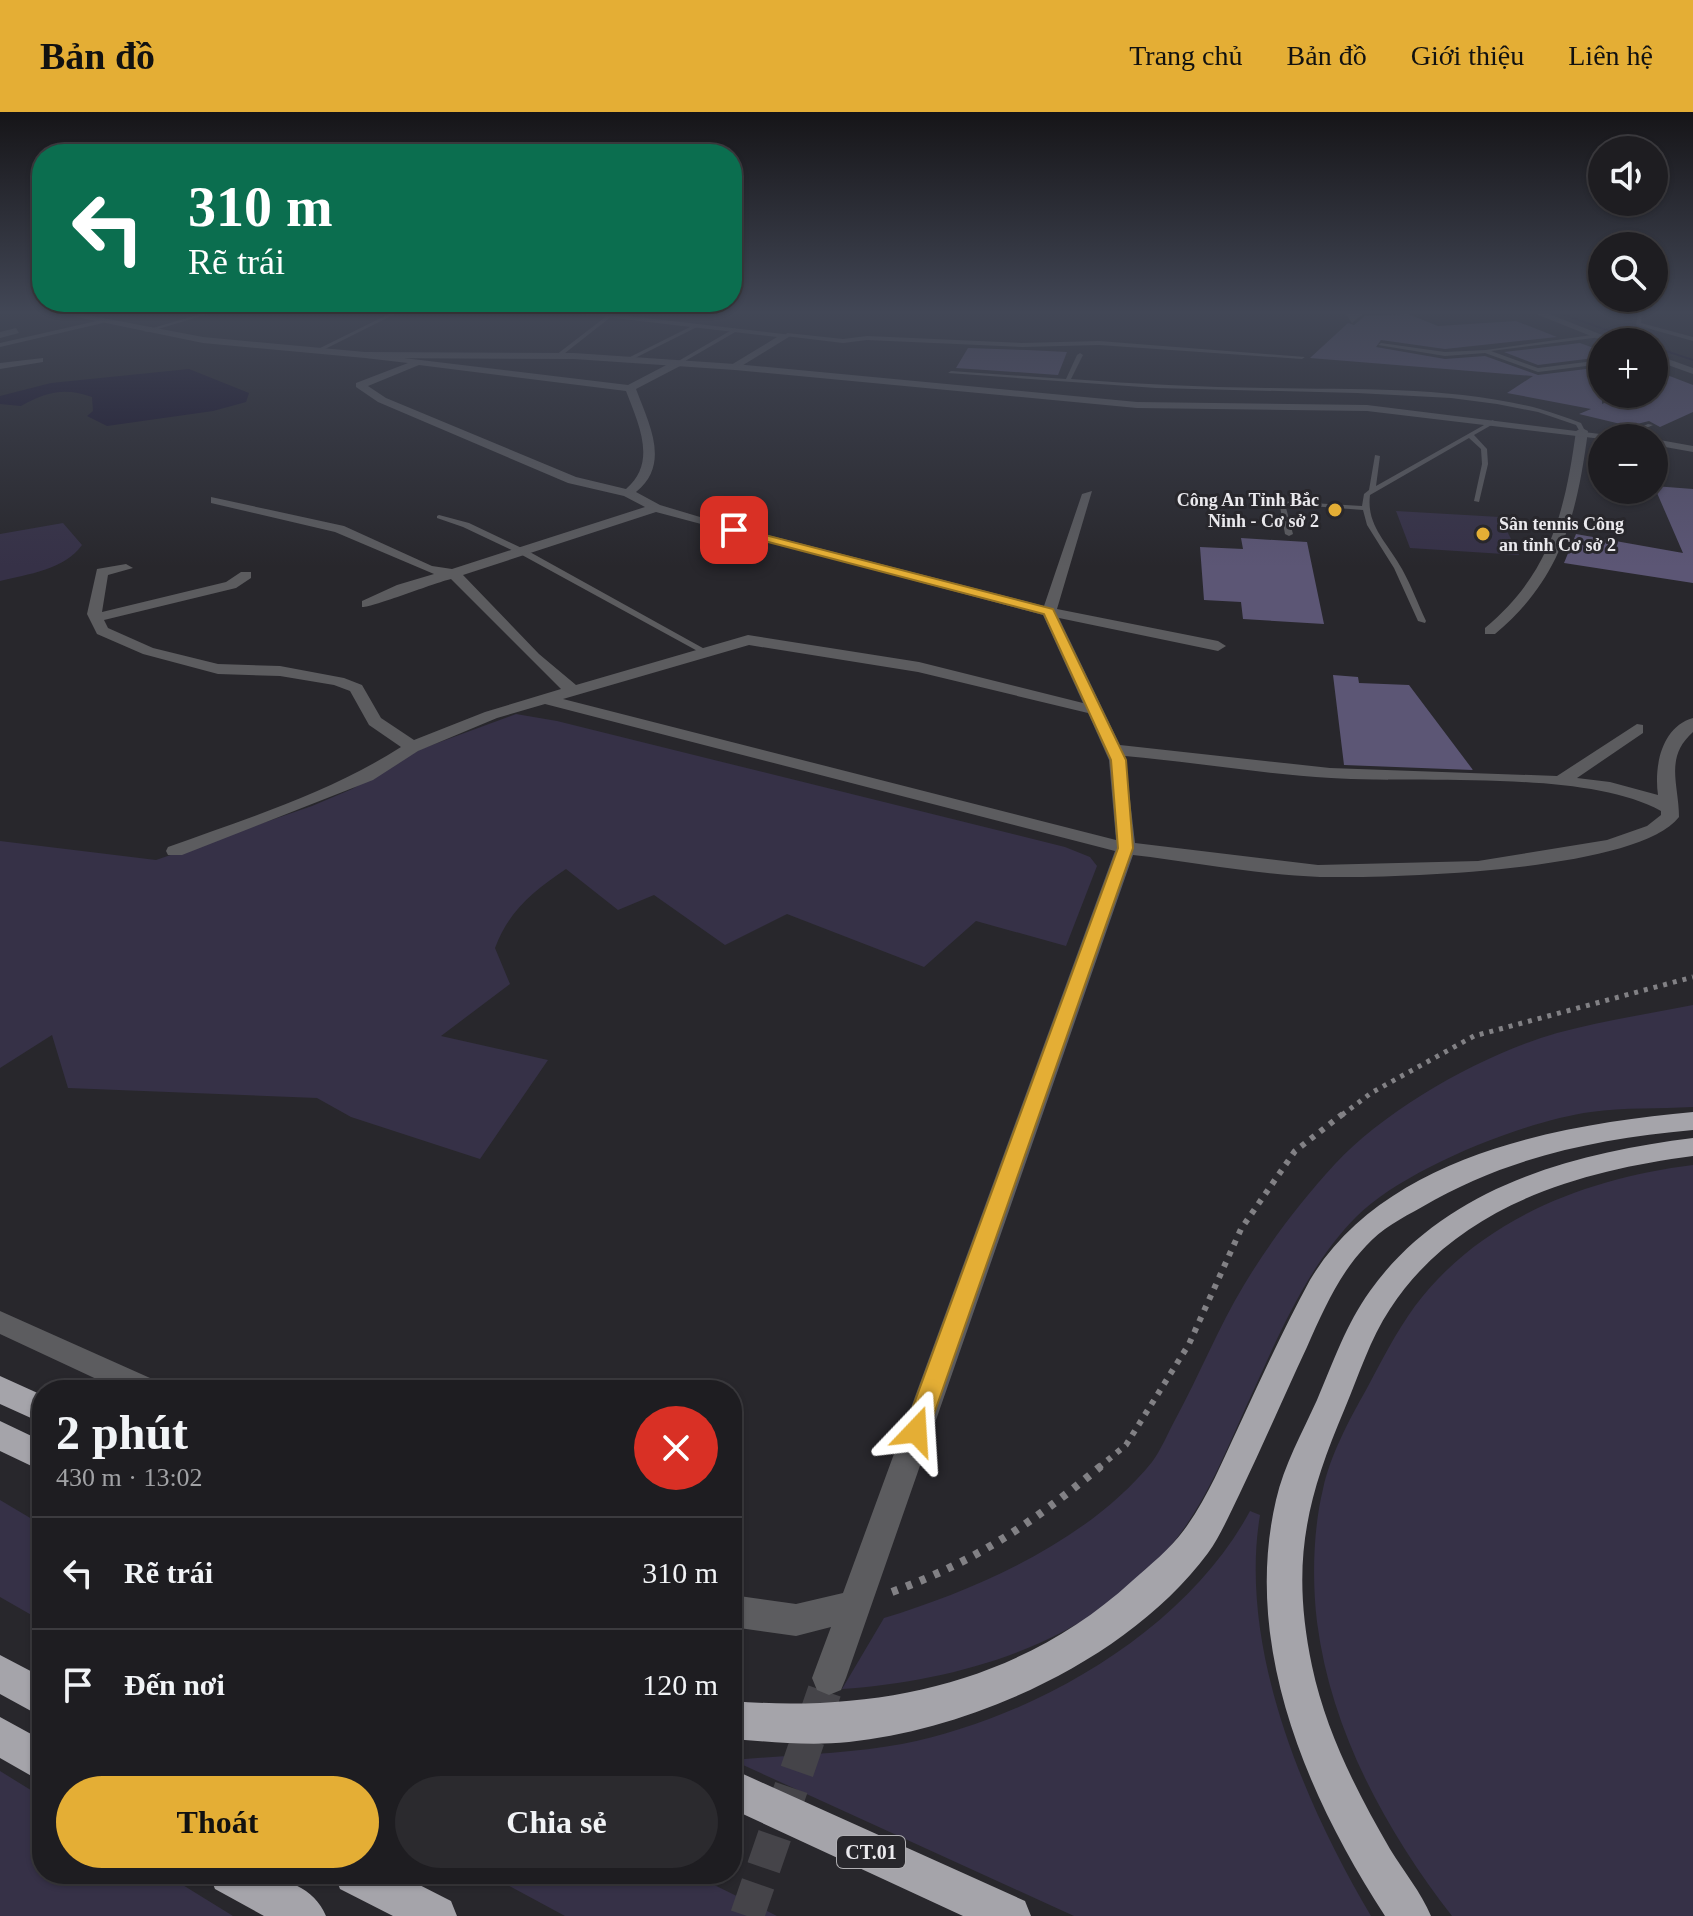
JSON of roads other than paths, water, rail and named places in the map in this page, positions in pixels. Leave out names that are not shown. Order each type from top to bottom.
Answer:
[{"type":"highway","points":[[742,1721],[775,1726],[899,1716],[945,1703],[1039,1668],[1135,1606],[1201,1536],[1319,1289],[1358,1236],[1458,1173],[1516,1151],[1612,1127],[1693,1121]]},
{"type":"highway","points":[[1410,1916],[1345,1809],[1312,1736],[1303,1702],[1284,1590],[1292,1501],[1303,1469],[1367,1321],[1383,1295],[1429,1247],[1469,1216],[1539,1180],[1611,1158],[1693,1147]]},
{"type":"highway","points":[[0,1389],[32,1405]]},
{"type":"highway","points":[[0,1435],[32,1452]]},
{"type":"highway","points":[[0,1673],[32,1692]]},
{"type":"highway","points":[[0,1736],[32,1756]]},
{"type":"highway","name":"CT.01","points":[[742,1794],[1010,1916]]},
{"type":"highway","points":[[248,1884],[305,1916]]},
{"type":"highway","points":[[374,1884],[436,1916]]},
{"type":"street","points":[[379,398],[572,480],[628,493],[656,508],[1049,612],[1218,646]]},
{"type":"street","points":[[628,493],[644,480],[651,445],[634,398]]},
{"type":"street","points":[[1065,398],[1137,405],[1367,408],[1588,432]]},
{"type":"street","points":[[1490,631],[1519,610],[1545,571],[1561,531],[1582,431]]},
{"type":"street","points":[[1668,445],[1693,449]]},
{"type":"street","points":[[829,1678],[1126,848],[1118,760],[1049,612],[1088,494]]},
{"type":"street","points":[[215,500],[339,529],[428,569],[454,574],[534,657],[574,692]]},
{"type":"street","points":[[367,604],[394,591],[525,553],[656,508]]},
{"type":"street","points":[[126,568],[102,572],[96,618],[102,631],[117,640],[218,669],[313,675],[356,688],[375,721],[412,747]]},
{"type":"street","points":[[96,618],[231,585],[246,575]]},
{"type":"street","points":[[175,851],[318,798],[367,776],[412,747],[491,715],[748,640],[919,667],[1092,709]]},
{"type":"street","points":[[547,700],[1126,848],[1318,871],[1478,867],[1631,839],[1668,821],[1670,809],[1664,764],[1669,745],[1693,723]]},
{"type":"street","points":[[1561,781],[1637,729]]},
{"type":"street","points":[[1113,750],[1326,773],[1561,781],[1629,788],[1650,795],[1670,809]]},
{"type":"street","points":[[0,1322],[127,1380]]},
{"type":"street","points":[[742,1612],[796,1620],[853,1606]]},
{"type":"lane","points":[[1454,398],[1557,417],[1579,424],[1582,431]]},
{"type":"lane","points":[[1422,621],[1396,564],[1376,541],[1366,508],[1367,494],[1493,422]]},
{"type":"lane","points":[[1470,435],[1484,449],[1477,501]]},
{"type":"lane","points":[[1372,490],[1377,456]]},
{"type":"lane","points":[[1289,534],[1281,502],[1366,508]]},
{"type":"lane","points":[[439,517],[466,525],[525,553],[706,652]]},
{"type":"tunnel","points":[[747,1916],[829,1678]]},
{"type":"place","name":"Công An Tỉnh Bắc Ninh - Cơ sở 2","points":[[1335,510]]},
{"type":"place","name":"Sân tennis Công an tỉnh Cơ sở 2","points":[[1483,534]]}]
